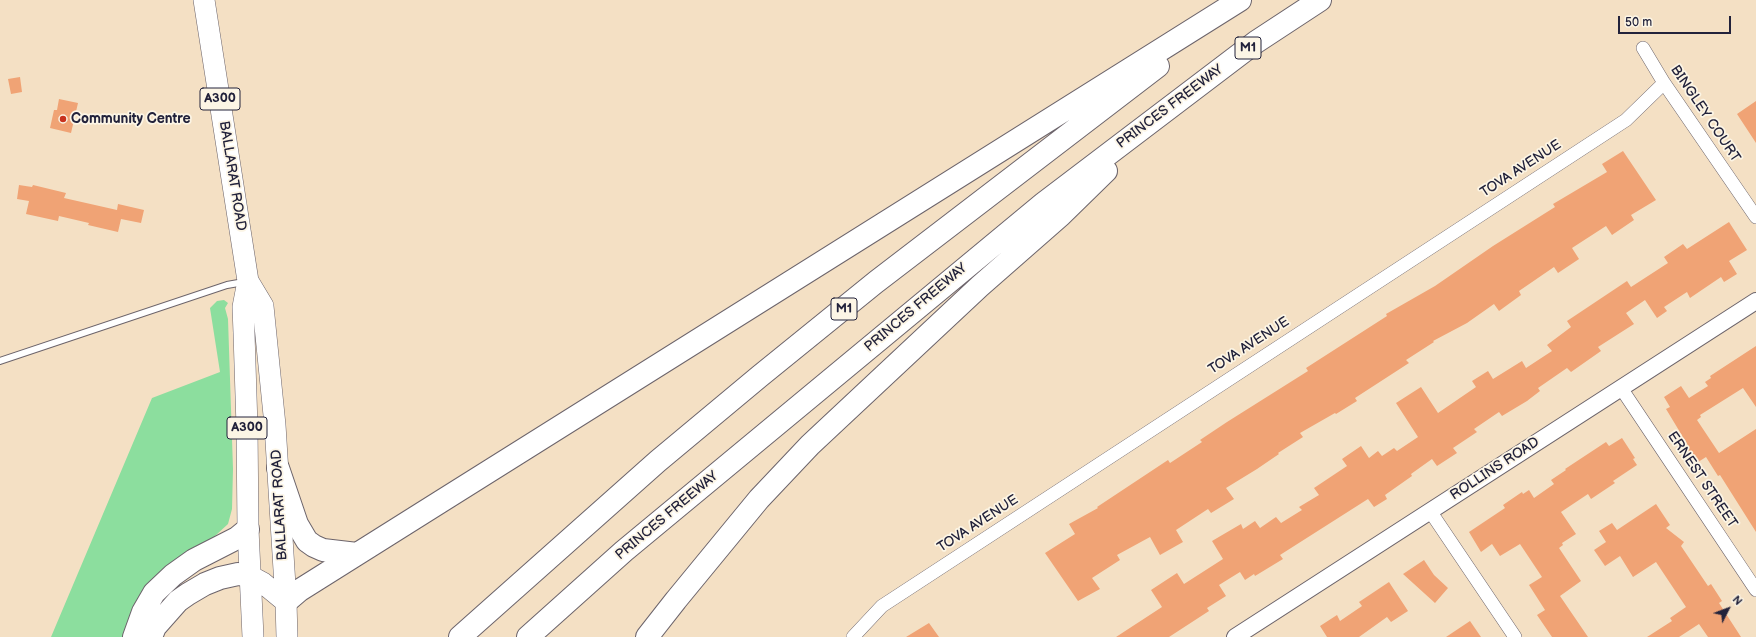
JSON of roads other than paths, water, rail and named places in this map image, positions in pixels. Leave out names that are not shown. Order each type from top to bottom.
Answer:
[{"type":"highway","name":"BALLARAT ROAD","points":[[204,0],[248,281],[243,307],[247,427],[248,529],[253,637]]},
{"type":"highway","points":[[150,637],[155,627],[178,601],[205,584],[220,578],[238,574],[250,576],[263,583],[286,602],[300,590],[357,554],[1240,0]]},
{"type":"highway","name":"M1","points":[[460,637],[658,461],[760,376],[876,282],[1244,0]]},
{"type":"highway","name":"PRINCES FREEWAY","points":[[528,637],[624,551],[1044,203],[1256,42],[1320,0]]},
{"type":"highway","points":[[647,637],[755,505],[810,445],[980,286],[1061,215],[1179,100]]},
{"type":"highway","name":"BALLARAT ROAD","points":[[248,281],[263,306],[278,468],[286,602],[286,637]]},
{"type":"highway","points":[[278,468],[297,524],[307,541],[323,550],[357,554]]},
{"type":"highway","points":[[134,637],[143,612],[154,593],[173,575],[194,560],[237,538],[248,529]]},
{"type":"street","name":"BINGLEY COURT","points":[[1643,48],[1664,83],[1756,217]]},
{"type":"street","name":"TOVA AVENUE","points":[[853,637],[882,606],[1626,120],[1664,83]]},
{"type":"street","name":"ROLLINS ROAD","points":[[1235,637],[1756,301]]},
{"type":"street","name":"ERNEST STREET","points":[[1621,388],[1756,590]]},
{"type":"street","points":[[1430,511],[1514,637]]},
{"type":"lane","points":[[0,361],[227,285],[248,281]]},
{"type":"place","name":"Community Centre","points":[[63,119]]}]
